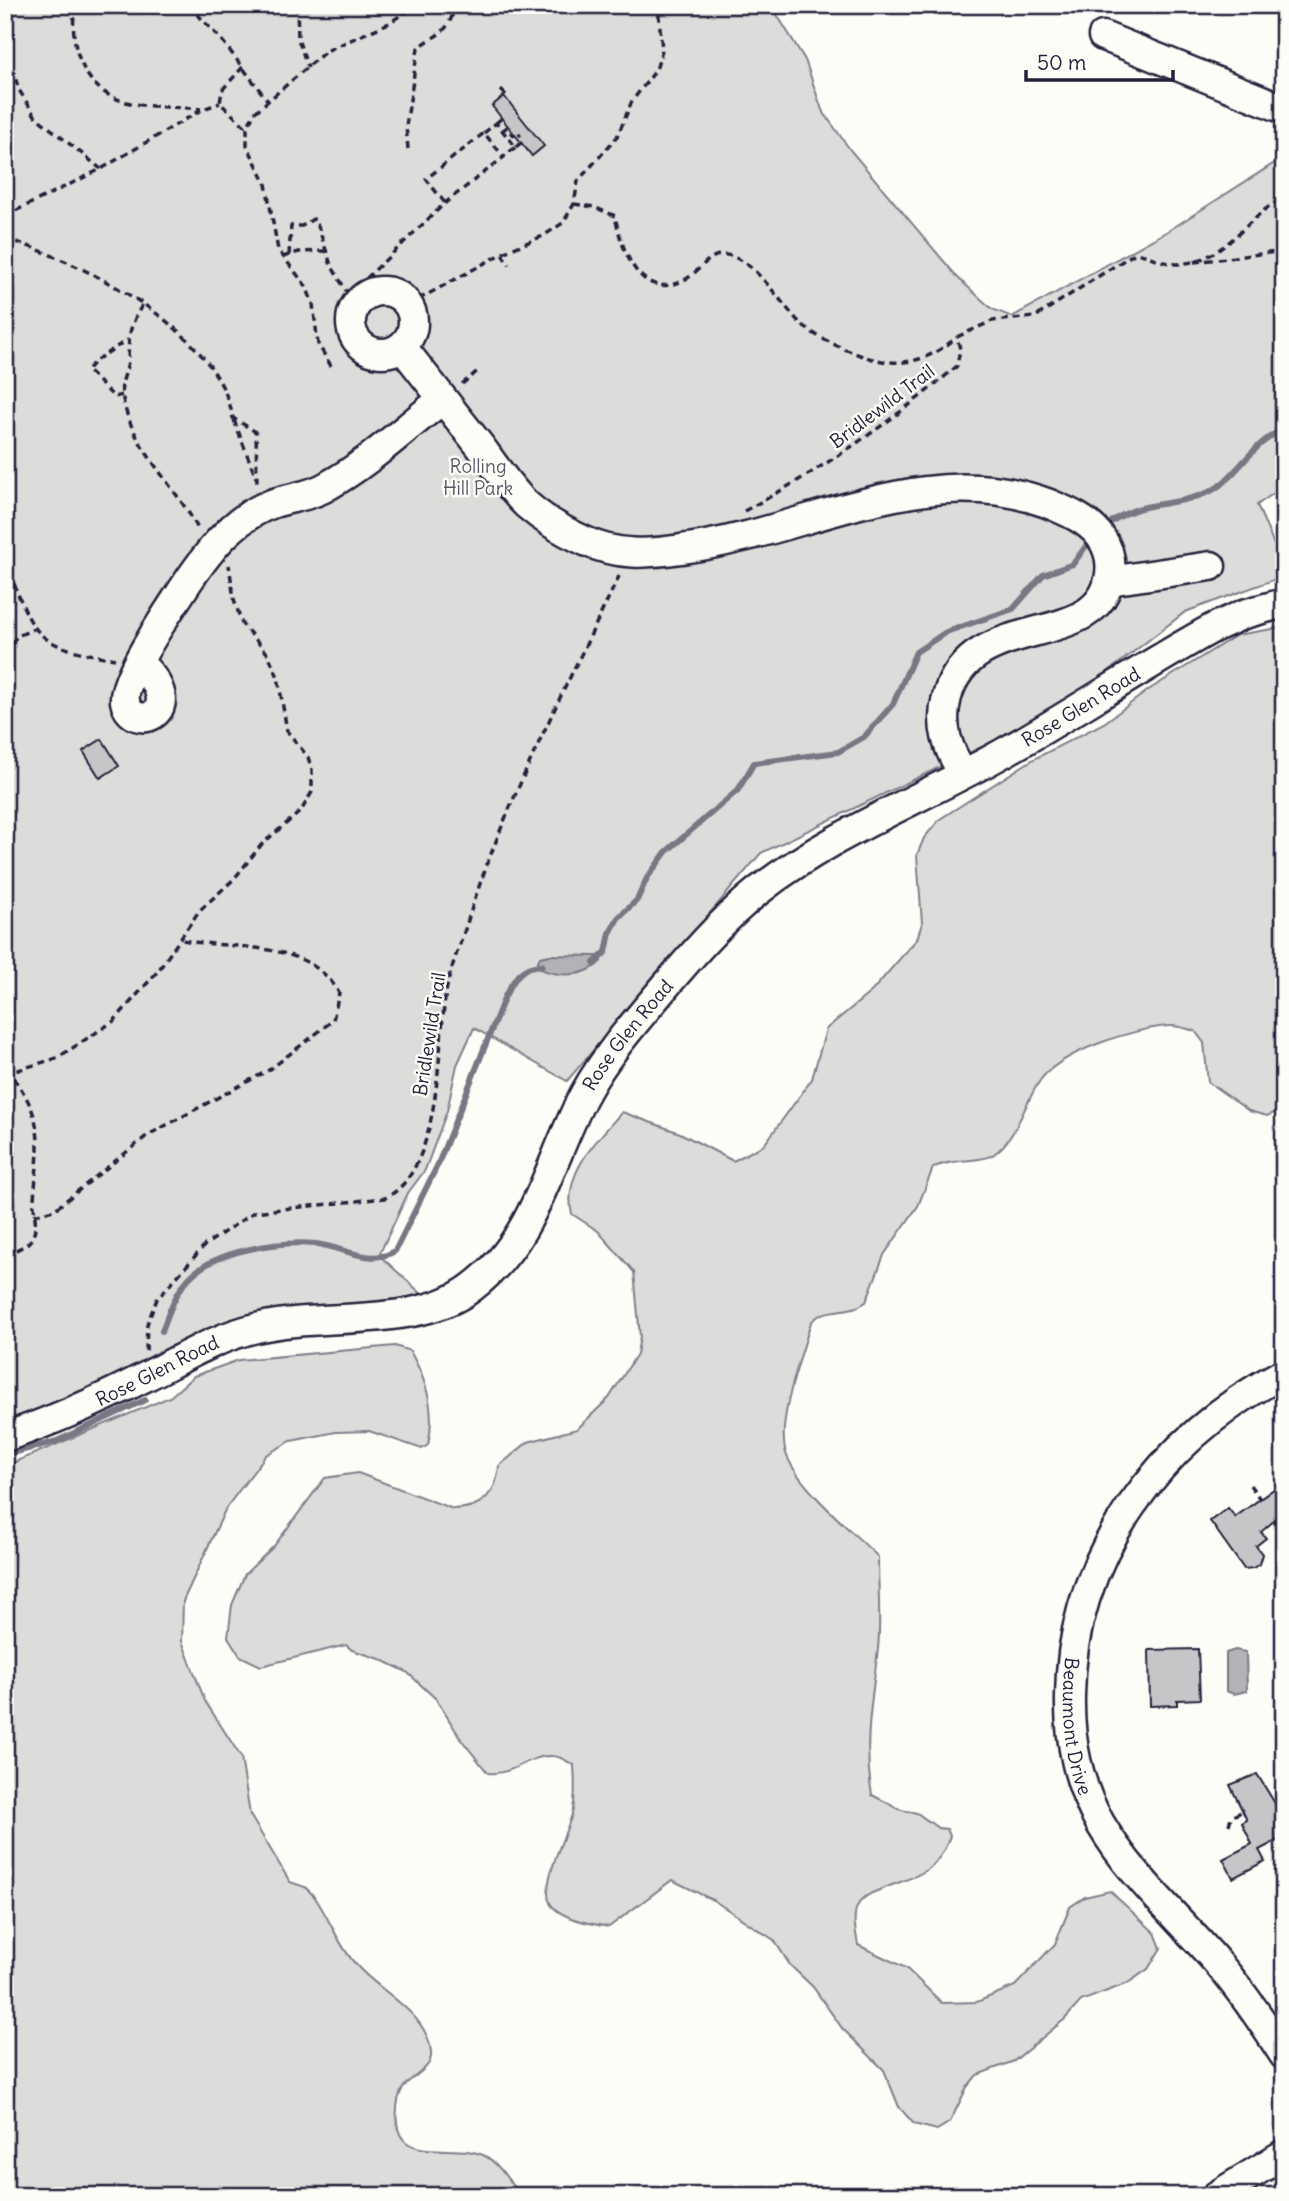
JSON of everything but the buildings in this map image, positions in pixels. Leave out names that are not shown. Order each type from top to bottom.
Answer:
[{"type":"street","points":[[1103,36],[1284,109]]},
{"type":"street","points":[[381,290],[392,292],[408,304],[412,313],[412,331],[402,346],[382,354],[361,346],[351,327],[352,301],[381,290]]},
{"type":"street","points":[[402,346],[526,504],[545,520],[587,542],[630,554],[735,540],[878,500],[945,488],[1014,493],[1057,508],[1099,536],[1110,562],[1109,581],[1096,605],[1084,614],[992,644],[978,652],[957,674],[945,705],[944,722],[949,752],[963,773]]},
{"type":"street","points":[[139,663],[217,544],[240,520],[257,511],[328,486],[443,398]]},
{"type":"street","points":[[1109,581],[1211,566]]},
{"type":"street","name":"Rose Glen Road","points":[[5,1437],[72,1412],[219,1340],[254,1328],[314,1318],[425,1308],[451,1301],[471,1288],[494,1269],[522,1232],[541,1196],[571,1120],[587,1089],[619,1042],[729,917],[756,892],[818,850],[963,773],[1213,628],[1244,614],[1284,603]]},
{"type":"street","name":"Beaumont Drive","points":[[1284,1373],[1238,1399],[1185,1440],[1154,1473],[1126,1514],[1096,1564],[1083,1603],[1074,1638],[1070,1696],[1073,1742],[1079,1769],[1088,1797],[1109,1838],[1132,1872],[1235,1984],[1284,2055]]},
{"type":"street","points":[[1216,2196],[1284,2154]]},
{"type":"path","points":[[5,10],[32,5]]},
{"type":"path","points":[[75,5],[73,30],[78,58],[99,91],[128,102],[203,109]]},
{"type":"path","points":[[189,5],[243,67],[268,101]]},
{"type":"path","points":[[297,5],[298,39],[308,68]]},
{"type":"path","points":[[331,366],[318,344],[313,304],[306,286],[283,257],[273,231],[266,184],[247,145],[247,128],[254,113],[326,51],[389,23],[416,5]]},
{"type":"path","points":[[408,149],[406,126],[418,48],[444,32],[452,23],[455,5]]},
{"type":"path","points":[[408,304],[502,254],[543,236],[563,223],[574,204],[578,181],[617,137],[632,100],[656,70],[662,50],[658,5]]},
{"type":"path","points":[[5,45],[19,90],[36,117],[101,169]]},
{"type":"path","points":[[220,103],[222,90],[243,67]]},
{"type":"path","points":[[501,90],[506,95]]},
{"type":"path","points":[[5,216],[101,169],[203,109],[220,103]]},
{"type":"path","points":[[220,103],[247,128]]},
{"type":"path","points":[[445,204],[426,179],[502,118]]},
{"type":"path","points":[[496,123],[516,147]]},
{"type":"path","points":[[502,131],[507,127],[516,138],[521,134]]},
{"type":"path","points":[[484,132],[504,157]]},
{"type":"path","points":[[289,255],[287,244],[291,226],[302,226],[313,219],[322,232],[340,284],[352,301],[445,204],[521,143]]},
{"type":"path","points":[[1178,264],[1200,259],[1228,245],[1271,204],[1284,198]]},
{"type":"path","points":[[574,204],[594,207],[615,216],[621,246],[640,276],[657,286],[672,285],[689,278],[712,257],[729,255],[748,266],[802,325],[862,357],[891,365],[930,357],[957,337],[992,321],[1035,317],[1135,253],[1178,264],[1284,251]]},
{"type":"path","points":[[5,238],[42,250],[177,327],[208,362],[227,392],[233,418],[257,481]]},
{"type":"path","points":[[283,257],[328,251]]},
{"type":"path","points":[[502,254],[509,265]]},
{"type":"path","points":[[5,1074],[11,1075],[57,1058],[114,1021],[130,1006],[182,940],[199,911],[234,879],[262,844],[301,811],[312,792],[312,770],[308,757],[288,731],[278,677],[268,654],[243,624],[217,544],[144,447],[122,395],[122,381],[128,362],[127,340],[142,305]]},
{"type":"path","name":"Bridlewild Trail","points":[[737,515],[844,455],[944,377],[960,359],[957,337]]},
{"type":"path","points":[[122,395],[114,397],[87,370],[95,361],[127,340]]},
{"type":"path","points":[[233,418],[256,432],[257,511]]},
{"type":"path","name":"Bridlewild Trail","points":[[147,1376],[147,1324],[157,1299],[205,1245],[254,1212],[385,1198],[398,1192],[422,1154],[437,1074],[446,989],[486,864],[630,554]]},
{"type":"path","points":[[5,561],[34,629],[42,638],[56,646],[139,663]]},
{"type":"path","points":[[5,653],[17,636],[34,629]]},
{"type":"path","points":[[34,1215],[54,1210],[148,1135],[269,1070],[333,1020],[339,993],[332,981],[297,957],[182,940]]},
{"type":"path","points":[[5,1096],[11,1075]]},
{"type":"path","points":[[5,1255],[29,1242],[35,1230],[39,1162],[37,1125],[29,1096],[11,1075]]},
{"type":"path","points":[[1250,1485],[1260,1499]]},
{"type":"path","points":[[1229,1825],[1231,1817],[1243,1811]]},
{"type":"green space","name":"Rolling Hill Park","points":[[5,5],[771,5],[805,60],[822,110],[851,151],[958,278],[992,309],[1012,317],[1168,231],[1284,157],[1284,486],[1257,505],[1284,568],[1284,576],[1185,612],[1060,709],[761,853],[567,1081],[474,1028],[457,1065],[447,1111],[425,1170],[408,1193],[379,1255],[425,1297],[282,1310],[64,1404],[5,1424]]},
{"type":"green space","points":[[1284,627],[1284,1109],[1267,1116],[1249,1111],[1208,1082],[1204,1043],[1195,1031],[1179,1027],[1137,1031],[1098,1044],[1063,1061],[1039,1082],[1009,1139],[994,1154],[982,1159],[948,1163],[933,1168],[918,1206],[884,1255],[866,1302],[824,1314],[811,1322],[791,1388],[784,1424],[784,1440],[792,1466],[813,1493],[878,1557],[879,1638],[868,1740],[872,1795],[901,1810],[917,1813],[938,1828],[947,1829],[950,1836],[938,1860],[931,1867],[860,1901],[855,1918],[858,1945],[906,1968],[942,2003],[977,2002],[1015,1986],[1055,1944],[1070,1907],[1085,1897],[1110,1891],[1155,1933],[1161,1948],[1148,1969],[1128,1983],[1081,2001],[1065,2019],[1014,2061],[977,2075],[967,2087],[950,2122],[937,2130],[914,2124],[899,2107],[884,2070],[842,2028],[813,1987],[790,1965],[774,1940],[713,1900],[672,1880],[609,1927],[572,1918],[553,1907],[548,1888],[573,1808],[574,1765],[558,1757],[545,1756],[505,1771],[488,1773],[461,1739],[436,1699],[407,1672],[352,1650],[346,1645],[261,1666],[240,1656],[228,1637],[232,1605],[245,1574],[274,1546],[325,1478],[358,1473],[453,1509],[463,1508],[486,1498],[495,1485],[499,1466],[528,1442],[577,1429],[609,1398],[637,1354],[640,1337],[634,1272],[598,1231],[572,1214],[570,1199],[577,1171],[602,1134],[622,1112],[680,1133],[733,1161],[764,1145],[812,1079],[826,1029],[872,991],[917,939],[922,923],[917,855],[924,838],[940,819],[1032,760],[1104,723],[1150,689],[1237,635]]},
{"type":"green space","points":[[395,1346],[410,1351],[425,1385],[431,1420],[428,1445],[422,1449],[369,1431],[336,1432],[291,1441],[266,1455],[226,1508],[183,1601],[182,1641],[205,1701],[241,1757],[250,1815],[290,1882],[305,1887],[314,1896],[352,1960],[413,2015],[428,2039],[431,2052],[429,2063],[407,2083],[398,2099],[397,2121],[403,2139],[418,2148],[464,2151],[485,2156],[500,2168],[520,2196],[5,2196],[5,1466],[170,1397],[194,1376],[239,1360]]},
{"type":"shaded area","points":[[597,956],[601,961],[587,971],[570,974],[552,973],[536,966],[540,957]]},
{"type":"shaded area","points":[[1235,1650],[1246,1652],[1247,1691],[1234,1694],[1226,1691],[1226,1653]]},
{"type":"waterway","points":[[1102,529],[1129,512],[1209,492],[1227,479],[1262,443],[1284,429]]},
{"type":"waterway","points":[[594,963],[606,952],[610,933],[618,918],[637,900],[647,878],[666,852],[738,790],[754,763],[838,752],[864,737],[893,704],[916,652],[946,632],[1013,609],[1043,575],[1073,564],[1091,539]]},
{"type":"waterway","points":[[162,1331],[176,1296],[189,1278],[200,1268],[231,1254],[266,1246],[301,1243],[376,1257],[395,1251],[438,1164],[505,996],[523,971],[542,965]]},
{"type":"waterway","points":[[5,1455],[57,1441],[145,1400]]}]
